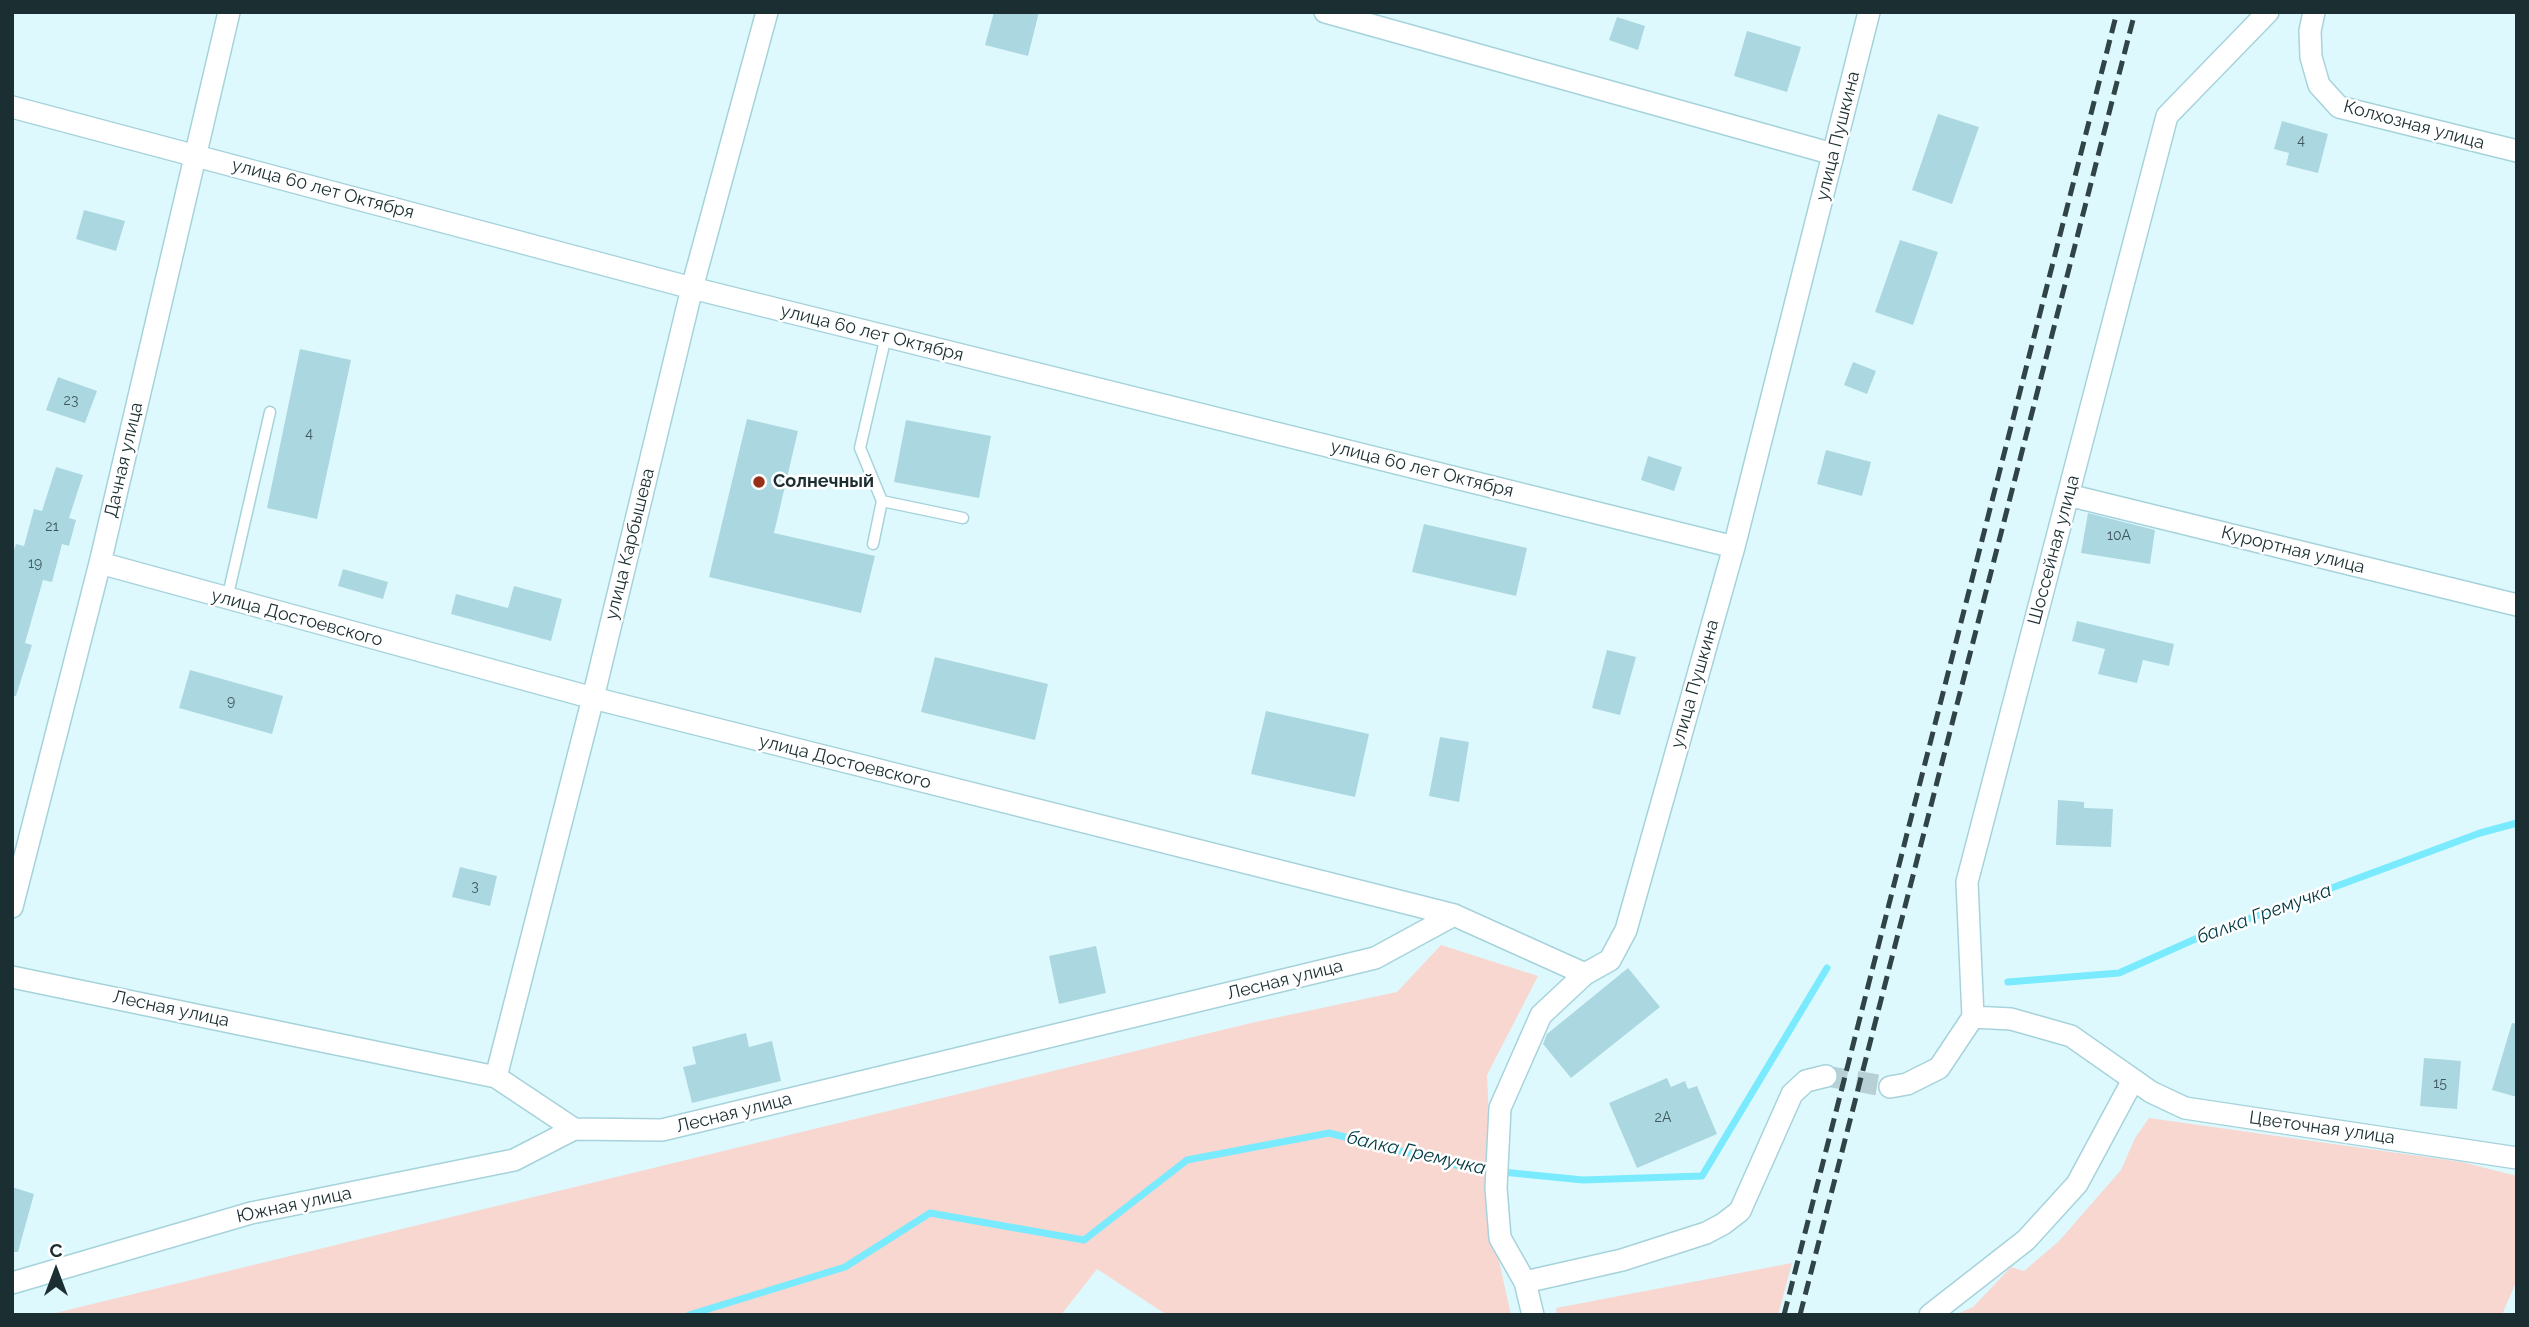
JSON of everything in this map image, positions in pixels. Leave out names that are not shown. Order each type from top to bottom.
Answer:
[{"type":"street","name":"Дачная улица","points":[[12,907],[100,563],[229,12]]},
{"type":"street","name":"улица Карбышева","points":[[496,1077],[593,698],[692,288],[767,12]]},
{"type":"street","points":[[1325,12],[1347,15],[1833,154]]},
{"type":"street","name":"улица Пушкина","points":[[1533,1315],[1525,1282],[1500,1238],[1496,1188],[1500,1108],[1541,1015],[1585,974],[1610,960],[1626,930],[1734,547],[1869,12]]},
{"type":"street","name":"Шоссейная улица","points":[[1973,1017],[1967,882],[2167,116],[2268,12]]},
{"type":"street","name":"Колхозная улица","points":[[2314,12],[2311,57],[2319,85],[2339,107],[2517,151]]},
{"type":"street","name":"улица 60 лет Октября","points":[[12,107],[692,288],[1734,547]]},
{"type":"street","name":"Курортная улица","points":[[2068,495],[2517,605]]},
{"type":"street","name":"улица Достоевского","points":[[100,563],[593,698],[1454,915],[1585,974]]},
{"type":"street","name":"Лесная улица","points":[[12,976],[496,1077],[574,1129],[662,1130],[1375,958],[1454,915]]},
{"type":"street","points":[[1890,1087],[1907,1084],[1939,1068],[1973,1017]]},
{"type":"street","name":"Цветочная улица","points":[[1973,1017],[2011,1019],[2071,1036],[2133,1080],[2185,1108],[2517,1158]]},
{"type":"street","points":[[1525,1282],[1622,1260],[1706,1233],[1723,1224],[1740,1211],[1791,1094],[1806,1081],[1826,1076]]},
{"type":"street","points":[[1930,1315],[2026,1240],[2077,1184],[2133,1080]]},
{"type":"street","name":"Южная улица","points":[[12,1283],[251,1213],[514,1160],[574,1129]]},
{"type":"lane","points":[[873,544],[882,501],[860,448],[886,336]]},
{"type":"lane","points":[[228,599],[270,412]]},
{"type":"lane","points":[[882,501],[963,518]]},
{"type":"shaded area","points":[[1441,945],[1538,976],[1487,1075],[1495,1243],[1511,1315],[1167,1315],[1097,1269],[1061,1315],[47,1315],[1251,1023],[1397,992]]},
{"type":"shaded area","points":[[2149,1118],[2462,1162],[2517,1176],[2517,1280],[2502,1315],[1955,1315],[1973,1307],[2011,1267],[2024,1271],[2059,1241],[2121,1170],[2135,1138]]},
{"type":"shaded area","points":[[1792,1263],[1778,1315],[1557,1315],[1556,1308]]},
{"type":"building","points":[[994,12],[1039,12],[1028,56],[985,45]]},
{"type":"building","points":[[1617,17],[1645,26],[1638,50],[1609,40]]},
{"type":"building","points":[[1747,31],[1801,47],[1787,92],[1734,76]]},
{"type":"building","points":[[1938,114],[1979,127],[1952,204],[1912,190]]},
{"type":"building","points":[[2282,121],[2328,134],[2318,173],[2286,165],[2289,153],[2274,149]]},
{"type":"building","points":[[84,210],[125,221],[116,251],[76,239]]},
{"type":"building","points":[[1900,240],[1938,252],[1913,325],[1875,312]]},
{"type":"building","points":[[300,349],[351,360],[317,519],[267,508]]},
{"type":"building","points":[[1853,362],[1876,371],[1867,394],[1844,385]]},
{"type":"building","points":[[58,377],[97,391],[85,423],[46,410]]},
{"type":"building","name":"Солнечный","points":[[747,419],[798,431],[774,533],[875,556],[861,613],[709,577]]},
{"type":"building","points":[[906,420],[991,436],[979,498],[894,482]]},
{"type":"building","points":[[1826,450],[1871,462],[1862,496],[1817,484]]},
{"type":"building","points":[[1648,456],[1682,467],[1674,491],[1641,480]]},
{"type":"building","points":[[56,467],[83,475],[69,518],[76,520],[69,546],[62,544],[52,582],[43,580],[25,643],[32,645],[16,696],[12,696],[12,556],[16,544],[24,546],[34,509],[42,511]]},
{"type":"building","points":[[2088,513],[2155,530],[2150,564],[2081,553]]},
{"type":"building","points":[[1424,524],[1527,548],[1516,596],[1412,572]]},
{"type":"building","points":[[343,569],[388,582],[383,599],[338,586]]},
{"type":"building","points":[[514,586],[562,599],[551,641],[451,614],[456,594],[508,608]]},
{"type":"building","points":[[2077,621],[2174,644],[2169,666],[2143,660],[2137,683],[2098,674],[2105,649],[2072,641]]},
{"type":"building","points":[[1607,650],[1636,657],[1620,715],[1592,708]]},
{"type":"building","points":[[935,657],[1048,684],[1035,740],[921,712]]},
{"type":"building","points":[[190,670],[283,696],[272,734],[179,708]]},
{"type":"building","points":[[1266,711],[1369,734],[1355,797],[1251,774]]},
{"type":"building","points":[[1440,737],[1469,742],[1459,802],[1429,796]]},
{"type":"building","points":[[2058,800],[2084,802],[2084,808],[2113,809],[2111,847],[2056,845]]},
{"type":"building","points":[[460,867],[497,876],[490,906],[452,897]]},
{"type":"building","points":[[1096,946],[1106,993],[1059,1004],[1049,956]]},
{"type":"building","points":[[1628,968],[1660,1007],[1571,1078],[1543,1044],[1547,1034]]},
{"type":"building","points":[[2512,1023],[2517,1024],[2517,1097],[2492,1090]]},
{"type":"building","points":[[746,1033],[749,1047],[772,1041],[781,1081],[692,1103],[683,1067],[696,1064],[692,1047]]},
{"type":"building","points":[[2424,1058],[2461,1061],[2457,1109],[2420,1106]]},
{"type":"building","points":[[1667,1078],[1671,1087],[1685,1081],[1688,1089],[1697,1086],[1717,1134],[1637,1168],[1609,1103]]},
{"type":"building","points":[[12,1187],[34,1194],[18,1252],[12,1252]]},
{"type":"waterway","name":"балка Гремучка","points":[[2008,982],[2119,973],[2202,936],[2480,833],[2517,823]]},
{"type":"waterway","name":"балка Гремучка","points":[[689,1315],[845,1267],[930,1213],[1084,1240],[1187,1160],[1329,1133],[1472,1169],[1583,1180],[1702,1176],[1827,968]]},
{"type":"tunnel","points":[[1826,1076],[1890,1087]]},
{"type":"railway","points":[[1784,1315],[2117,12]]},
{"type":"railway","points":[[1800,1315],[2135,12]]},
{"type":"place","name":"Солнечный","points":[[759,482]]}]
